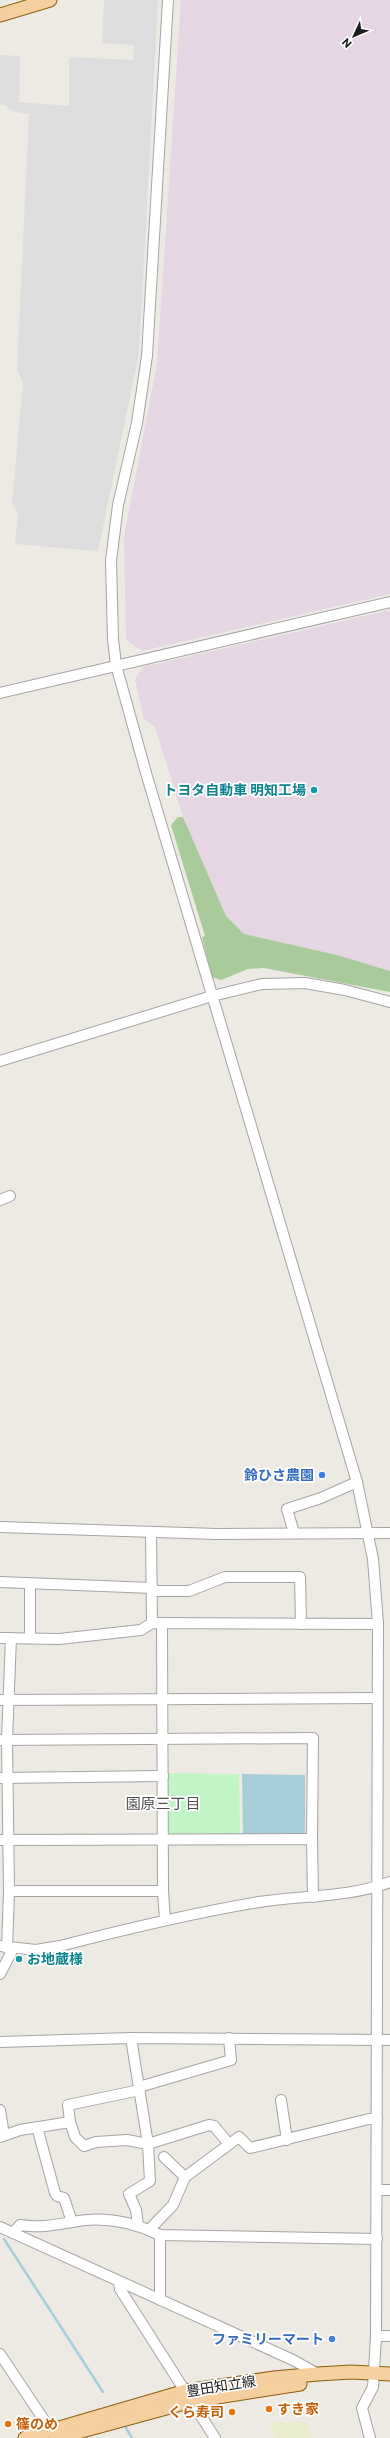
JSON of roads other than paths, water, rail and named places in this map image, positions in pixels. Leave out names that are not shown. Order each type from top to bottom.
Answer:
[{"type":"main road","points":[[0,15],[50,0]]},
{"type":"main road","name":"豊田知立線","points":[[25,2438],[54,2436],[189,2396],[274,2378],[352,2372],[390,2374]]},
{"type":"main road","name":"豊田知立線","points":[[189,2396],[353,2380],[375,2374]]},
{"type":"street","points":[[168,0],[147,356],[137,423],[118,505],[112,555],[113,639],[116,665],[212,996],[358,1482],[368,1534],[376,1591],[378,1624],[376,2336],[375,2374],[372,2387],[362,2408],[370,2438]]},
{"type":"street","points":[[0,693],[390,602]]},
{"type":"street","points":[[0,1061],[212,996],[262,984],[304,983],[345,990],[390,1002]]},
{"type":"street","points":[[0,1200],[10,1196]]},
{"type":"street","points":[[294,1534],[287,1509],[321,1498],[358,1482]]},
{"type":"street","points":[[0,1526],[151,1532],[294,1534],[390,1533]]},
{"type":"street","points":[[151,1532],[153,1589],[162,1700],[164,1839],[163,1891],[165,1920]]},
{"type":"street","points":[[0,1582],[189,1591],[225,1577],[300,1577],[301,1624]]},
{"type":"street","points":[[30,1584],[30,1638]]},
{"type":"street","points":[[0,1974],[7,1948],[9,1891],[4,1840],[3,1740],[5,1638],[59,1639],[141,1630],[157,1624],[378,1624]]},
{"type":"street","points":[[4,1700],[377,1698]]},
{"type":"street","points":[[3,1740],[313,1738],[313,1897]]},
{"type":"street","points":[[4,1778],[163,1776]]},
{"type":"street","points":[[4,1840],[312,1839]]},
{"type":"street","points":[[7,1948],[36,1950],[60,1946],[165,1920],[261,1902],[313,1897],[378,1886],[390,1882]]},
{"type":"street","points":[[9,1891],[163,1891]]},
{"type":"street","points":[[0,2042],[131,2038],[390,2040]]},
{"type":"street","points":[[131,2038],[148,2144],[150,2181],[129,2194],[136,2210],[138,2225]]},
{"type":"street","points":[[229,2038],[231,2060],[140,2088],[68,2105],[70,2122],[75,2137],[84,2146],[96,2142],[127,2140],[148,2144],[209,2125],[214,2126],[229,2144]]},
{"type":"street","points":[[281,2100],[287,2140]]},
{"type":"street","points":[[0,2110],[2,2136],[37,2127],[70,2122]]},
{"type":"street","points":[[149,2230],[173,2205],[185,2176],[239,2136],[250,2148],[370,2119],[377,2119]]},
{"type":"street","points":[[37,2127],[55,2193],[57,2196],[64,2198],[72,2222]]},
{"type":"street","points":[[164,2157],[185,2176]]},
{"type":"street","points":[[377,2190],[390,2190]]},
{"type":"street","points":[[13,2233],[20,2225],[46,2228],[72,2222],[113,2220],[138,2225],[160,2235],[377,2238]]},
{"type":"street","points":[[0,2227],[293,2360],[318,2374]]},
{"type":"street","points":[[160,2235],[160,2300]]},
{"type":"street","points":[[119,2282],[120,2289],[143,2328],[189,2396],[215,2438]]},
{"type":"street","points":[[376,2336],[390,2336]]},
{"type":"street","points":[[0,2354],[54,2436]]},
{"type":"water","points":[[242,1774],[305,1775],[305,1834],[243,1834]]},
{"type":"waterway","points":[[4,2239],[103,2392]]},
{"type":"waterway","points":[[126,2428],[132,2438]]},
{"type":"place","name":"トヨタ自動車 明知工場","points":[[314,790]]},
{"type":"place","name":"鈴ひさ農園","points":[[322,1475]]},
{"type":"place","name":"お地蔵様","points":[[19,1959]]},
{"type":"place","name":"ファミリーマート","points":[[332,2339]]},
{"type":"place","name":"すき家","points":[[269,2409]]},
{"type":"place","name":"くら寿司","points":[[232,2412]]},
{"type":"place","name":"篠のめ","points":[[8,2424]]},
{"type":"district","name":"園原三丁目","points":[[163,1804]]}]
